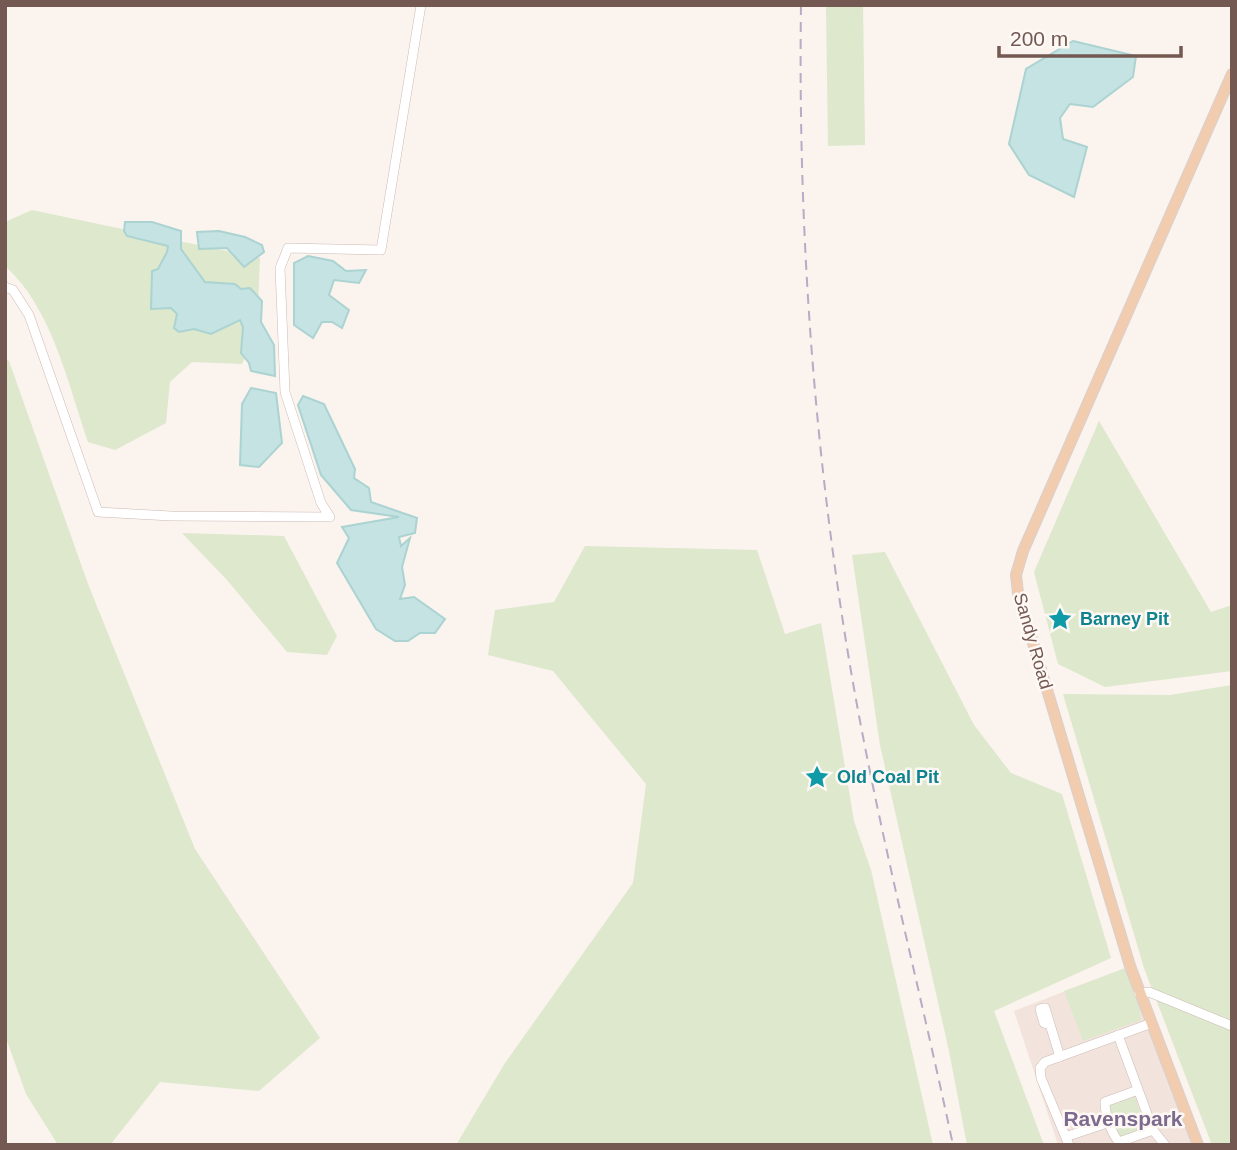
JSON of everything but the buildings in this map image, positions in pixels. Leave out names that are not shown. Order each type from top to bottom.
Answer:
[{"type":"main road","name":"Sandy Road","points":[[1198,1145],[1139,993],[1018,593],[1016,575],[1023,551],[1232,74]]},
{"type":"street","points":[[5,287],[13,290],[29,316],[98,512],[171,516],[330,517],[321,503],[285,392],[279,268],[288,248],[381,250],[421,5]]},
{"type":"street","points":[[1139,993],[1149,992],[1232,1026]]},
{"type":"street","points":[[1110,1122],[1069,1141],[1041,1078],[1040,1068],[1045,1062],[1152,1023]]},
{"type":"street","points":[[1049,1024],[1060,1057]]},
{"type":"street","points":[[1118,1035],[1153,1130],[1165,1145]]},
{"type":"street","points":[[1138,1090],[1105,1102],[1116,1139],[1119,1143],[1153,1130]]},
{"type":"shaded area","name":"Ravenspark","points":[[1130,966],[1198,1145],[1058,1145],[1014,1011]]},
{"type":"green space","points":[[826,5],[863,5],[865,145],[828,146]]},
{"type":"green space","points":[[32,210],[260,258],[257,329],[242,364],[192,362],[170,382],[166,423],[115,450],[88,442],[47,325],[21,283],[5,266],[5,222]]},
{"type":"green space","points":[[5,359],[9,361],[88,584],[195,849],[320,1038],[259,1091],[160,1082],[110,1145],[58,1145],[26,1094],[5,1035]]},
{"type":"green space","points":[[1099,421],[1211,612],[1232,605],[1232,671],[1105,687],[1058,664],[1034,572]]},
{"type":"green space","points":[[182,533],[284,536],[337,636],[327,655],[287,652],[227,580]]},
{"type":"green space","points":[[585,546],[757,550],[785,634],[821,623],[854,821],[871,870],[933,1145],[456,1145],[505,1063],[633,883],[646,784],[553,671],[488,655],[495,610],[554,602]]},
{"type":"green space","points":[[885,552],[974,725],[1011,773],[1062,794],[1111,958],[994,1011],[1044,1145],[967,1145],[949,1051],[880,745],[852,555]]},
{"type":"green space","points":[[1232,685],[1232,1145],[1212,1145],[1144,968],[1063,694],[1170,695]]},
{"type":"green space","points":[[1126,968],[1139,1004],[1141,1020],[1083,1041],[1064,991]]},
{"type":"green space","points":[[1135,1097],[1145,1128],[1120,1137],[1108,1106]]},
{"type":"water","points":[[1073,41],[1136,56],[1133,77],[1093,107],[1070,104],[1060,118],[1063,139],[1087,147],[1074,197],[1029,175],[1009,144],[1026,69]]},
{"type":"water","points":[[125,222],[152,222],[181,231],[181,249],[205,282],[235,284],[241,289],[250,288],[262,301],[261,322],[274,345],[275,376],[251,371],[249,363],[241,353],[243,327],[240,320],[211,334],[194,329],[179,332],[174,328],[177,314],[171,308],[151,309],[152,271],[158,269],[168,246],[127,236],[124,231]]},
{"type":"water","points":[[219,231],[245,237],[262,245],[264,252],[244,267],[227,248],[199,249],[197,232]]},
{"type":"water","points":[[308,256],[333,261],[346,271],[366,270],[359,283],[334,280],[329,295],[349,310],[342,328],[332,322],[322,322],[313,338],[294,325],[294,263]]},
{"type":"water","points":[[251,388],[276,393],[282,443],[259,467],[240,465],[242,404]]},
{"type":"water","points":[[303,396],[324,404],[355,469],[354,478],[369,488],[371,502],[417,518],[415,533],[399,537],[401,546],[410,538],[402,567],[405,585],[400,599],[414,597],[445,619],[435,633],[420,633],[408,641],[395,641],[376,629],[337,563],[349,538],[342,527],[399,517],[351,510],[321,475],[298,405]]},
{"type":"railway","points":[[801,5],[805,242],[816,400],[834,557],[868,763],[953,1145]]},
{"type":"place","name":"Barney Pit","points":[[1060,619]]},
{"type":"place","name":"Old Coal Pit","points":[[817,777]]},
{"type":"district","name":"Ravenspark","points":[[1123,1118]]}]
